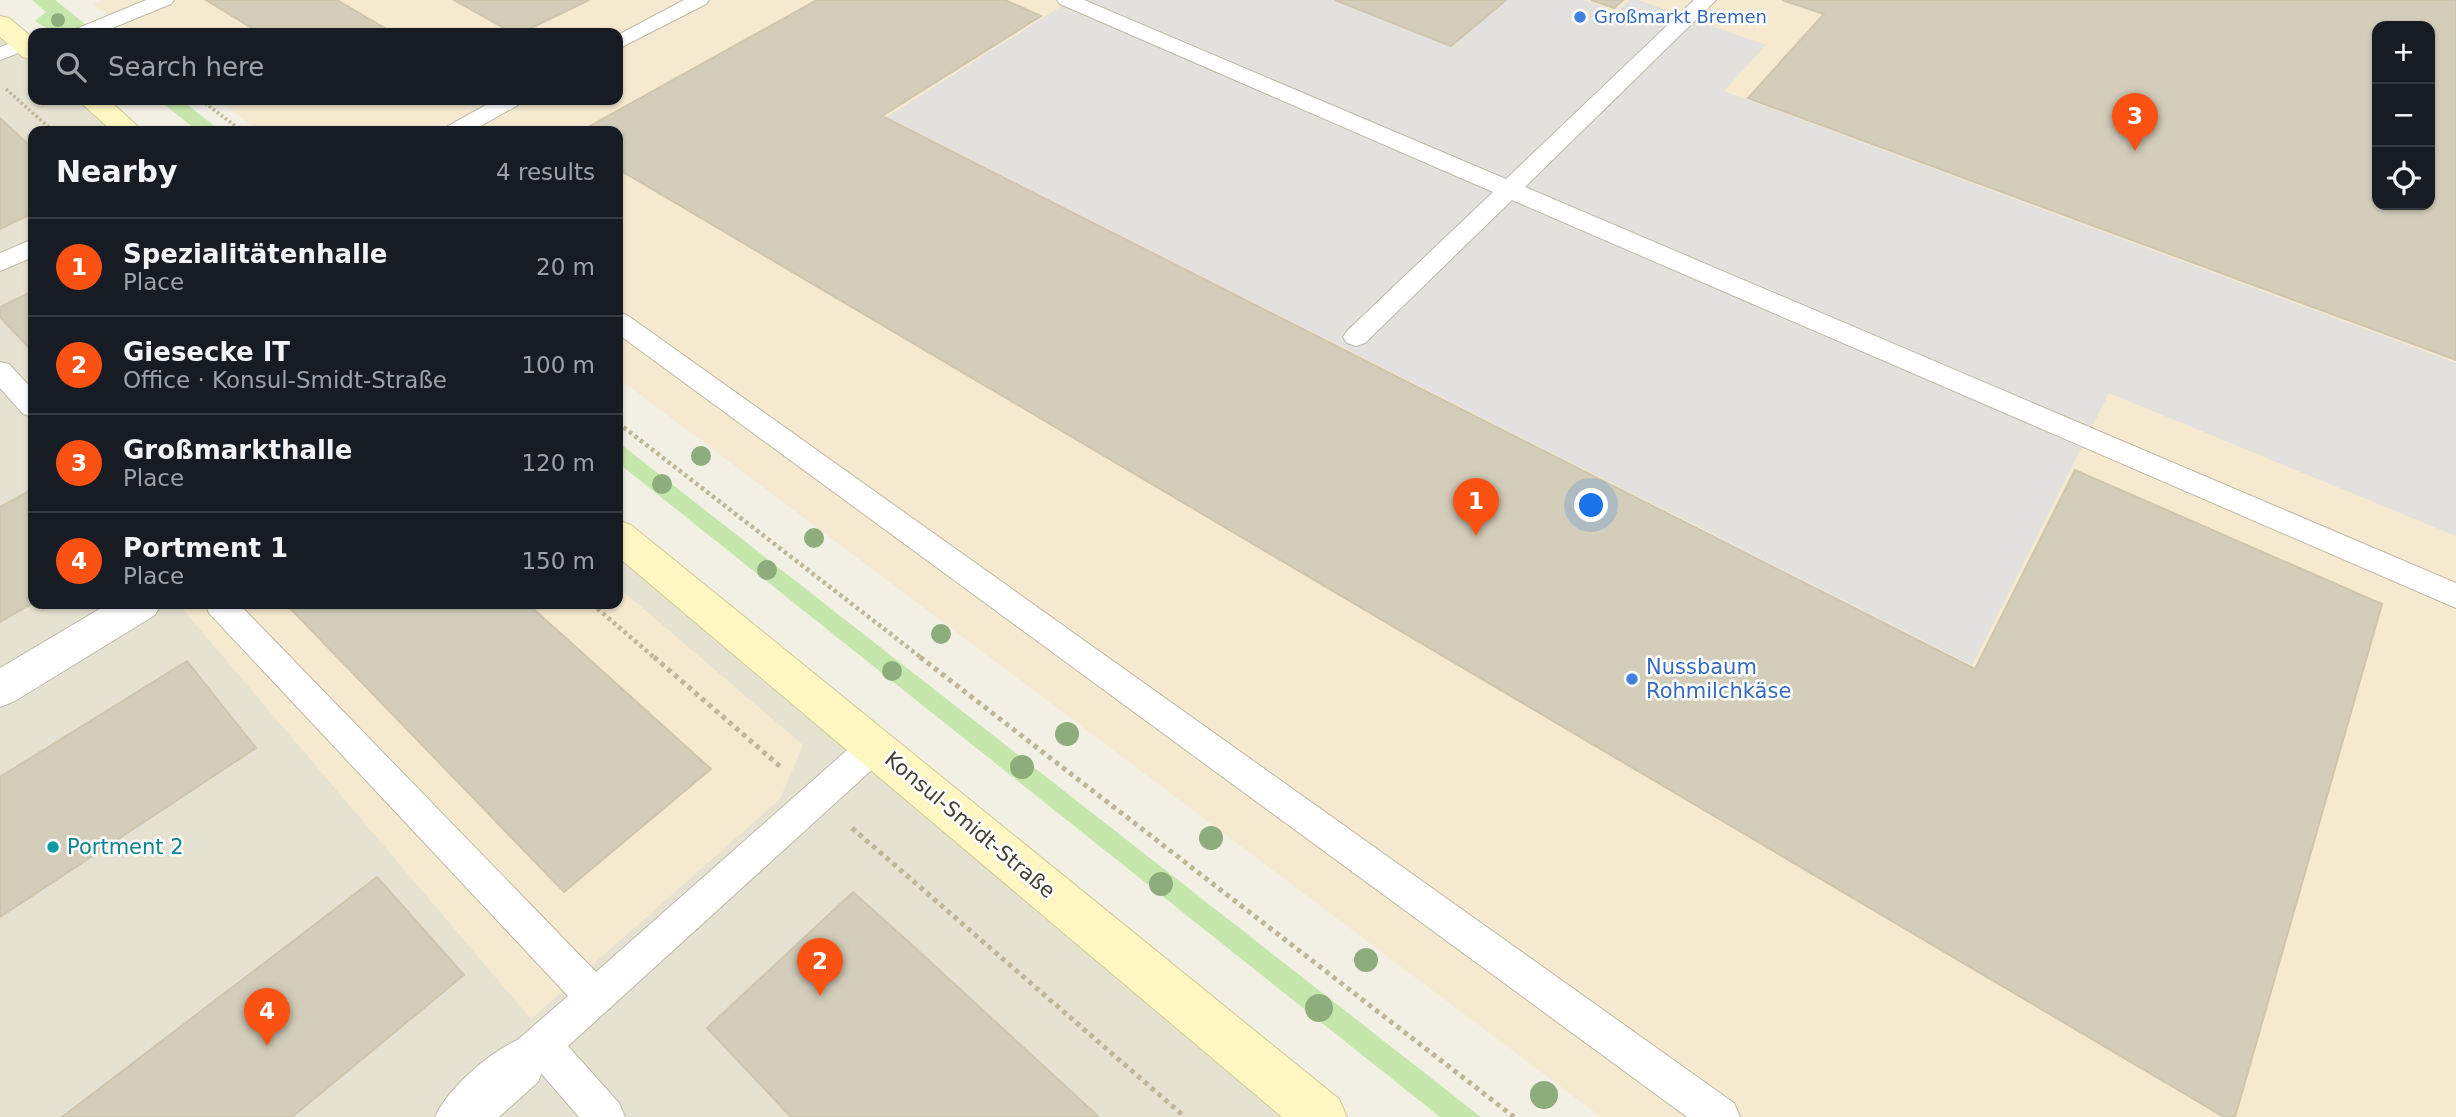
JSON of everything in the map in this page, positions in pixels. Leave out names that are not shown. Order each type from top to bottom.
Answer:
[{"type":"street","points":[[0,24],[19,50]]},
{"type":"street","points":[[98,105],[124,126]]},
{"type":"street","name":"Konsul-Smidt-Straße","points":[[623,540],[1321,1117]]},
{"type":"street","points":[[0,688],[133,609]]},
{"type":"street","points":[[461,1117],[530,1054]]},
{"type":"lane","points":[[95,28],[164,0]]},
{"type":"lane","points":[[623,40],[699,0]]},
{"type":"lane","points":[[1067,0],[2456,596]]},
{"type":"lane","points":[[1356,337],[1706,0]]},
{"type":"lane","points":[[465,126],[501,105]]},
{"type":"lane","points":[[0,263],[28,249]]},
{"type":"lane","points":[[623,325],[1720,1117]]},
{"type":"lane","points":[[0,372],[28,402]]},
{"type":"lane","points":[[225,609],[594,997]]},
{"type":"lane","points":[[605,1117],[530,1054],[875,746]]},
{"type":"path","points":[[0,84],[47,126]]},
{"type":"path","points":[[208,105],[235,126]]},
{"type":"path","points":[[623,427],[1514,1117]]},
{"type":"path","points":[[598,609],[1185,1117]]},
{"type":"shaded area","points":[[104,0],[2456,0],[2456,1117],[1601,1117],[623,382],[623,126],[252,126],[225,105],[623,105],[623,28],[124,28],[93,4]]},
{"type":"shaded area","points":[[1071,0],[1584,0],[1617,12],[1630,0],[1638,0],[1766,45],[1724,91],[2456,363],[2456,536],[2109,393],[1972,665],[887,117]]},
{"type":"shaded area","points":[[0,13],[28,37],[28,105],[111,105],[138,126],[28,126],[28,609],[623,609],[623,525],[1343,1117],[0,1117]]},
{"type":"shaded area","points":[[623,591],[803,745],[780,799],[531,1019],[183,609],[623,609]]},
{"type":"green space","points":[[32,0],[55,0],[89,27],[47,28],[35,21],[46,12]]},
{"type":"green space","points":[[164,105],[187,105],[215,126],[192,126]]},
{"type":"green space","points":[[623,446],[1481,1117],[1440,1117],[623,467]]},
{"type":"building","points":[[206,0],[337,0],[385,28],[252,28]]},
{"type":"building","points":[[454,0],[589,0],[531,28],[504,28]]},
{"type":"building","points":[[817,0],[1005,0],[1041,16],[882,116],[1975,669],[2075,470],[2382,604],[2235,1117],[2224,1117],[623,172],[623,126],[590,126]]},
{"type":"building","points":[[1335,0],[1506,0],[1451,46]]},
{"type":"building","points":[[1591,0],[1623,0],[1614,8]]},
{"type":"building","points":[[1782,0],[2456,0],[2456,360],[1748,98],[1824,14]]},
{"type":"building","points":[[0,118],[28,144],[28,215],[0,229]]},
{"type":"building","points":[[28,293],[28,347],[0,317],[0,307]]},
{"type":"building","points":[[28,492],[28,606],[0,622],[0,507]]},
{"type":"building","points":[[291,609],[534,609],[711,769],[564,892]]},
{"type":"building","name":"Portment 2","points":[[187,661],[256,748],[0,917],[0,777]]},
{"type":"building","points":[[377,877],[464,975],[292,1117],[62,1117]]},
{"type":"building","points":[[853,892],[1099,1117],[791,1117],[707,1028]]},
{"type":"place","name":"Großmarkt Bremen","points":[[1580,17]]},
{"type":"place","name":"Großmarkthalle","points":[[2135,151]]},
{"type":"place","name":"Spezialitätenhalle","points":[[1476,536]]},
{"type":"place","name":"Nussbaum Rohmilchkäse","points":[[1632,679]]},
{"type":"place","name":"Portment 2","points":[[53,847]]},
{"type":"place","name":"Giesecke IT","points":[[820,996]]},
{"type":"place","name":"Portment 1","points":[[267,1046]]}]
